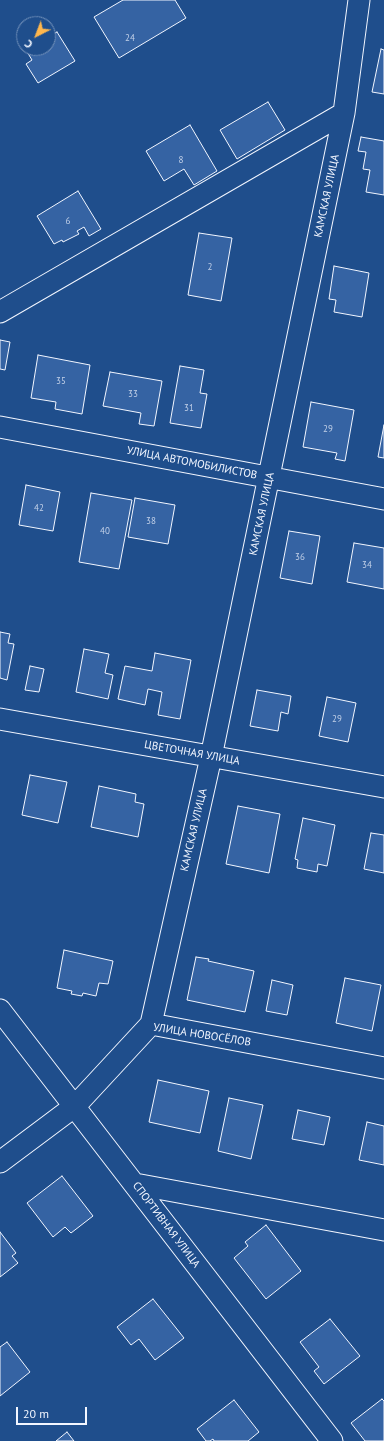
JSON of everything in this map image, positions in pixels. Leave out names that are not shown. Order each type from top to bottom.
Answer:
[{"type":"street","name":"КАМСКАЯ УЛИЦА","points":[[151,1024],[211,757],[344,113],[359,0]]},
{"type":"street","points":[[0,312],[344,113]]},
{"type":"street","name":"УЛИЦА АВТОМОБИЛИСТОВ","points":[[0,427],[384,499]]},
{"type":"street","name":"ЦВЕТОЧНАЯ УЛИЦА","points":[[0,719],[384,787]]},
{"type":"street","name":"СПОРТИВНАЯ УЛИЦА","points":[[0,1010],[136,1184],[332,1441]]},
{"type":"street","name":"УЛИЦА НОВОСЁЛОВ","points":[[0,1162],[75,1106],[151,1024],[384,1068]]},
{"type":"street","points":[[136,1184],[384,1230]]},
{"type":"building","points":[[123,0],[175,0],[186,18],[119,58],[94,17]]},
{"type":"building","points":[[56,33],[75,61],[38,83],[26,64],[32,60],[30,56],[56,56]]},
{"type":"building","points":[[381,49],[384,50],[384,94],[372,92]]},
{"type":"building","points":[[268,102],[285,130],[237,159],[220,130]]},
{"type":"building","points":[[190,125],[217,171],[194,185],[184,169],[164,181],[146,151]]},
{"type":"building","points":[[361,137],[384,141],[384,195],[366,192],[370,170],[363,169],[366,152],[358,151]]},
{"type":"building","points":[[78,191],[101,229],[89,236],[84,227],[77,231],[79,234],[63,242],[62,240],[54,244],[37,216]]},
{"type":"building","points":[[199,233],[232,238],[221,301],[188,295]]},
{"type":"building","points":[[334,266],[369,273],[362,317],[334,312],[336,300],[329,299]]},
{"type":"building","points":[[0,340],[10,342],[5,370],[0,369]]},
{"type":"building","points":[[38,355],[90,365],[82,414],[55,409],[56,402],[31,398]]},
{"type":"building","points":[[180,366],[204,370],[200,393],[207,394],[201,428],[170,423]]},
{"type":"building","points":[[110,372],[162,381],[154,426],[139,424],[141,413],[103,406]]},
{"type":"building","points":[[311,402],[354,410],[345,461],[335,459],[337,453],[303,447]]},
{"type":"building","points":[[384,425],[384,458],[378,457]]},
{"type":"building","points":[[26,485],[60,492],[53,531],[19,525]]},
{"type":"building","points":[[91,493],[132,500],[119,569],[79,562]]},
{"type":"building","points":[[135,498],[175,505],[168,544],[128,537]]},
{"type":"building","points":[[289,531],[320,536],[312,584],[280,578]]},
{"type":"building","points":[[354,543],[384,548],[384,589],[347,582]]},
{"type":"building","points":[[0,632],[10,634],[8,643],[14,644],[7,680],[0,678]]},
{"type":"building","points":[[84,649],[109,654],[105,673],[113,675],[108,699],[76,692]]},
{"type":"building","points":[[155,653],[191,660],[180,719],[158,715],[162,692],[148,689],[145,705],[118,699],[125,666],[152,671]]},
{"type":"building","points":[[30,666],[44,669],[39,692],[25,690]]},
{"type":"building","points":[[257,690],[291,696],[288,714],[281,712],[278,731],[250,726]]},
{"type":"building","points":[[327,697],[356,703],[348,742],[319,736]]},
{"type":"building","points":[[30,775],[67,782],[58,823],[22,815]]},
{"type":"building","points":[[99,786],[136,794],[135,802],[144,804],[138,837],[91,827]]},
{"type":"building","points":[[238,806],[280,814],[269,873],[226,864]]},
{"type":"building","points":[[303,818],[335,825],[327,866],[318,864],[317,872],[297,868],[298,860],[295,859]]},
{"type":"building","points":[[371,833],[384,835],[384,873],[364,869]]},
{"type":"building","points":[[64,950],[113,961],[108,984],[99,983],[96,996],[83,993],[82,996],[71,994],[72,991],[57,988]]},
{"type":"building","points":[[196,957],[254,971],[245,1012],[187,1000]]},
{"type":"building","points":[[345,978],[381,985],[372,1031],[336,1023]]},
{"type":"building","points":[[272,980],[293,985],[287,1015],[266,1011]]},
{"type":"building","points":[[158,1080],[209,1091],[200,1133],[149,1122]]},
{"type":"building","points":[[229,1098],[263,1105],[251,1159],[218,1151]]},
{"type":"building","points":[[298,1110],[330,1117],[324,1145],[292,1139]]},
{"type":"building","points":[[367,1122],[384,1126],[384,1165],[359,1160]]},
{"type":"building","points":[[62,1176],[93,1216],[71,1233],[65,1227],[53,1237],[27,1203]]},
{"type":"building","points":[[266,1225],[301,1271],[266,1299],[234,1258],[248,1246],[245,1242]]},
{"type":"building","points":[[0,1232],[16,1253],[12,1256],[18,1263],[0,1277]]},
{"type":"building","points":[[153,1299],[184,1338],[155,1360],[139,1339],[131,1345],[117,1327]]},
{"type":"building","points":[[330,1319],[360,1356],[324,1384],[314,1371],[319,1367],[300,1342]]},
{"type":"building","points":[[7,1342],[30,1372],[0,1396],[0,1347]]},
{"type":"building","points":[[382,1399],[384,1401],[384,1441],[365,1441],[351,1423]]},
{"type":"building","points":[[234,1400],[259,1432],[248,1441],[214,1441],[213,1439],[206,1441],[197,1429]]},
{"type":"building","points":[[67,1432],[74,1441],[56,1441]]}]
